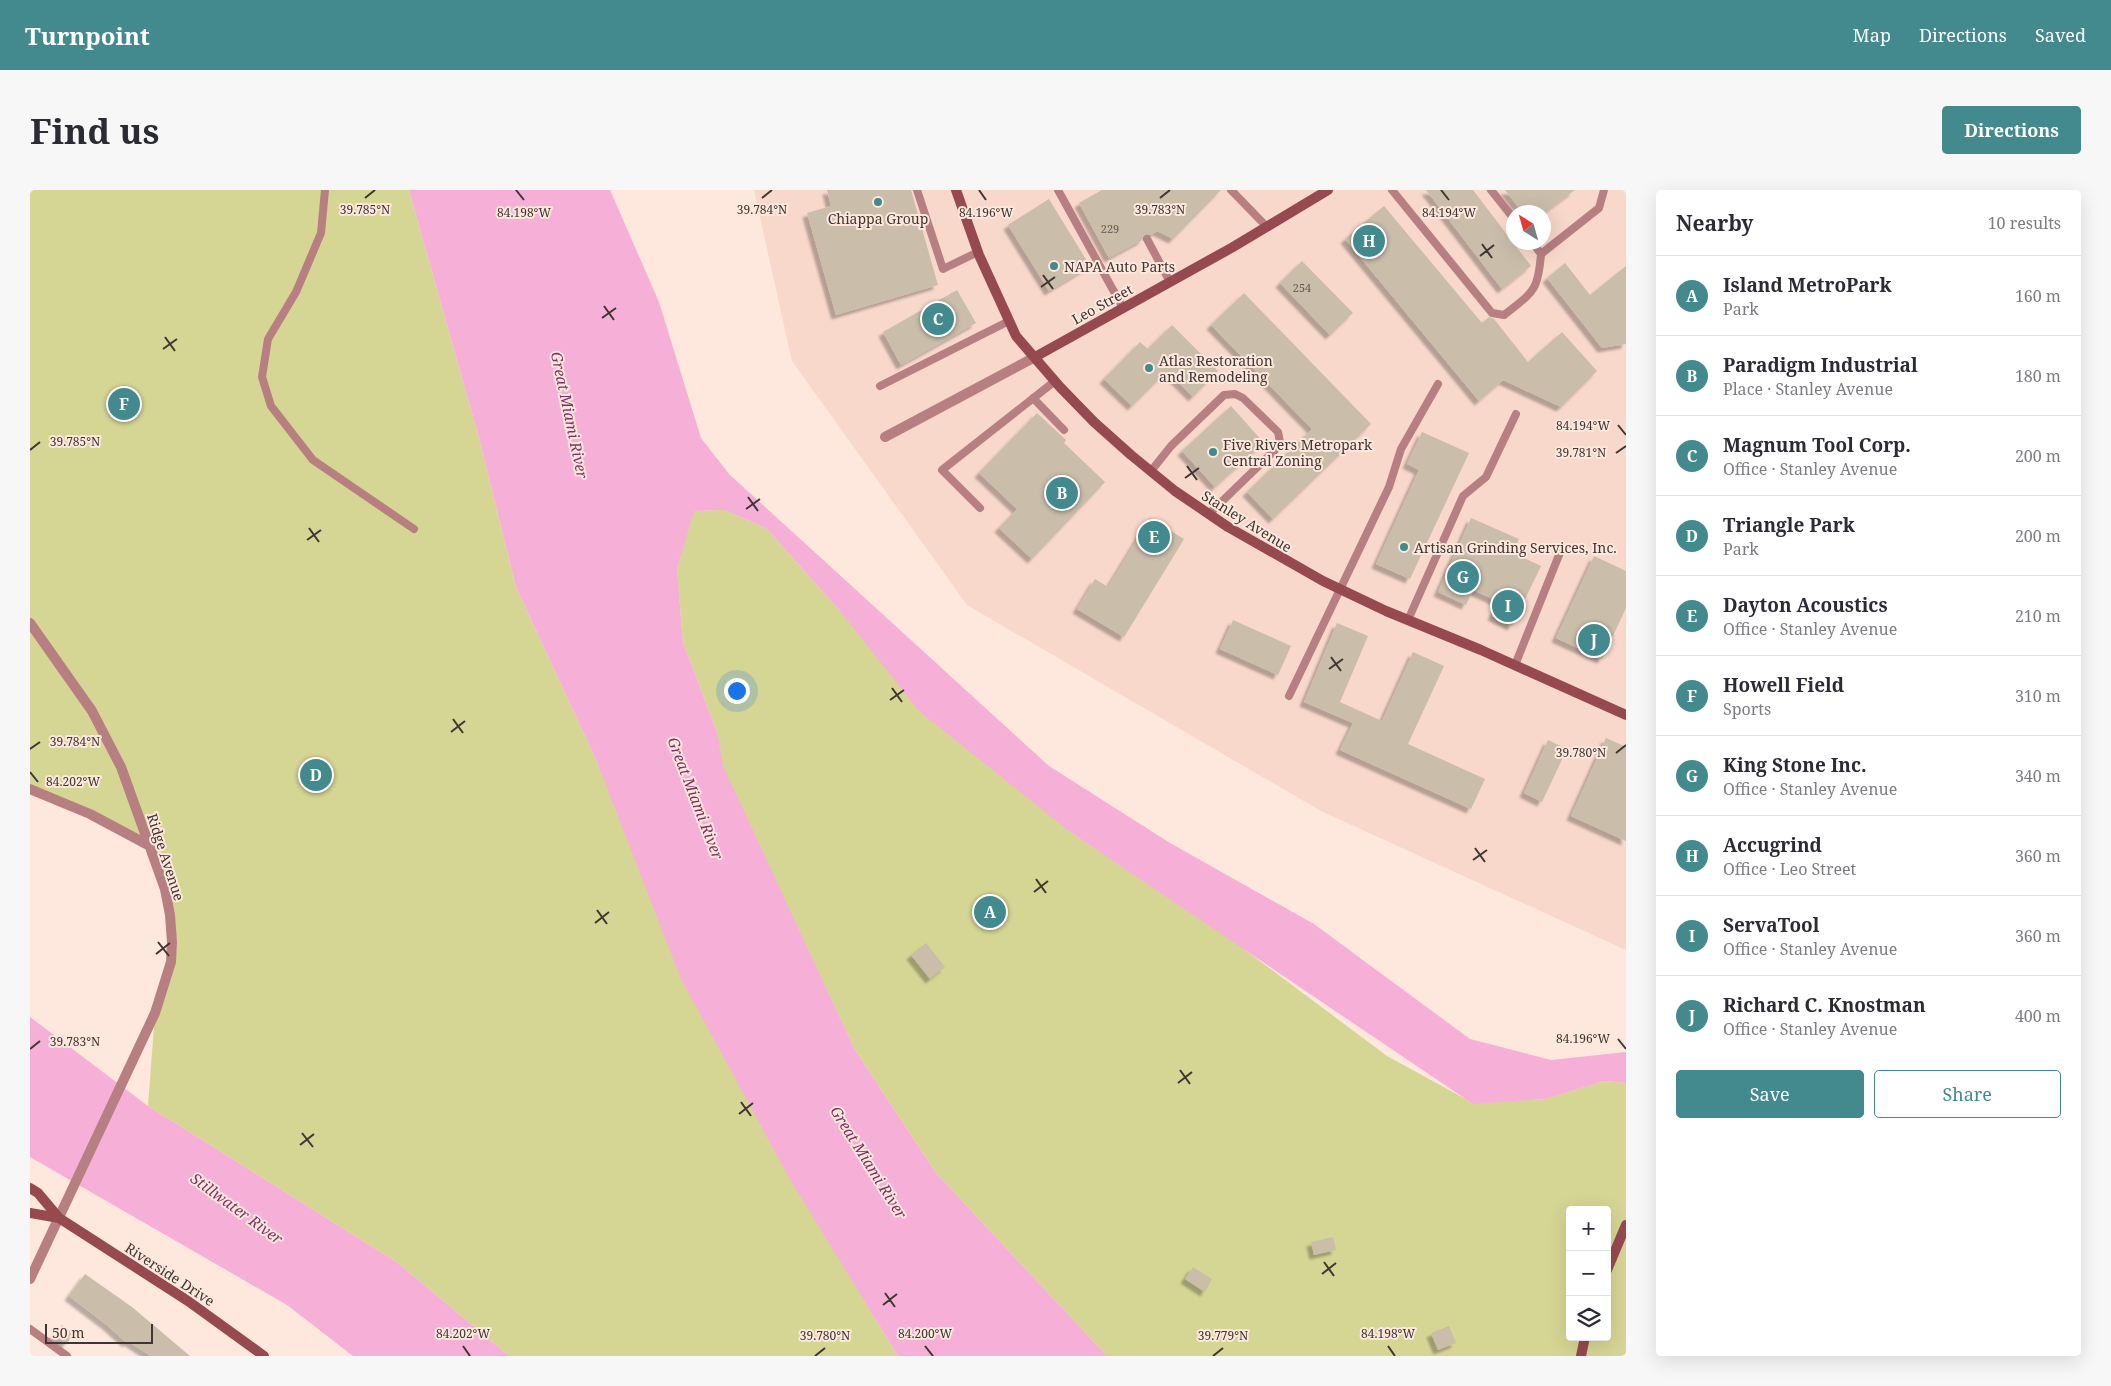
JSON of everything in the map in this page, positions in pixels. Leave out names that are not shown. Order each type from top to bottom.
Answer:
[{"type":"street","name":"Stanley Avenue","points":[[956,190],[978,252],[1016,336],[1094,422],[1151,471],[1209,514],[1271,554],[1340,590],[1626,715]]},
{"type":"street","name":"Leo Street","points":[[885,437],[1170,282],[1328,190]]},
{"type":"street","name":"Ridge Avenue","points":[[30,622],[72,681],[111,746],[121,767],[164,889],[170,915],[172,942],[171,962],[156,1013],[30,1279]]},
{"type":"street","points":[[30,789],[90,814],[150,846]]},
{"type":"street","name":"Riverside Drive","points":[[30,1188],[38,1193],[59,1218],[188,1301],[264,1356]]},
{"type":"street","name":"Riverside Drive","points":[[30,1213],[59,1218]]},
{"type":"street","points":[[1611,1261],[1626,1225]]},
{"type":"street","points":[[1580,1356],[1584,1341]]},
{"type":"lane","points":[[325,190],[321,234],[296,292],[268,340],[262,377],[271,406],[313,460],[414,529]]},
{"type":"lane","points":[[917,190],[943,268],[978,252]]},
{"type":"lane","points":[[1058,190],[1123,308]]},
{"type":"lane","points":[[1231,190],[1267,227]]},
{"type":"lane","points":[[1392,190],[1492,312],[1504,314],[1532,292],[1539,277],[1541,254],[1538,250]]},
{"type":"lane","points":[[1491,190],[1506,209]]},
{"type":"lane","points":[[1541,254],[1599,208],[1604,190]]},
{"type":"lane","points":[[1147,239],[1170,282]]},
{"type":"lane","points":[[880,386],[1009,321]]},
{"type":"lane","points":[[980,508],[942,470],[1055,381]]},
{"type":"lane","points":[[1290,696],[1389,487],[1401,449],[1438,384]]},
{"type":"lane","points":[[1151,471],[1171,446],[1224,395],[1236,394],[1243,398],[1278,432],[1280,442],[1276,450],[1209,514]]},
{"type":"lane","points":[[1033,398],[1064,430]]},
{"type":"lane","points":[[1408,620],[1463,496],[1486,478],[1516,414]]},
{"type":"lane","points":[[1514,665],[1561,550]]},
{"type":"lane","points":[[30,1329],[67,1356]]},
{"type":"shaded area","points":[[754,190],[1626,190],[1626,950],[1321,811],[967,605],[792,361]]},
{"type":"green space","points":[[30,190],[409,190],[479,438],[516,587],[597,762],[876,1320],[898,1356],[509,1356],[398,1263],[148,1106],[155,1013],[172,942],[150,846],[30,789]]},
{"type":"green space","points":[[724,510],[766,528],[840,611],[1070,832],[1229,938],[1387,1056],[1473,1103],[1545,1099],[1605,1081],[1626,1083],[1626,1356],[1107,1356],[936,1173],[855,1050],[722,766],[718,735],[683,642],[677,569],[693,511]]},
{"type":"water","name":"Great Miami River","points":[[409,190],[610,190],[659,302],[701,438],[729,474],[1049,766],[1170,843],[1314,924],[1470,1039],[1551,1060],[1626,1052],[1626,1083],[1605,1081],[1545,1099],[1473,1104],[1070,832],[919,711],[840,611],[766,528],[724,510],[694,511],[677,569],[683,642],[718,735],[723,766],[855,1050],[936,1173],[1107,1356],[898,1356],[791,1181],[681,979],[597,762],[516,587],[479,438]]},
{"type":"water","name":"Stillwater River","points":[[30,1017],[148,1106],[398,1263],[509,1356],[353,1356],[287,1305],[30,1157]]},
{"type":"building","points":[[827,190],[911,190],[938,285],[836,315],[807,213],[831,206]]},
{"type":"building","points":[[1102,190],[1221,190],[1173,239],[1157,231],[1151,235],[1145,234],[1142,240],[1109,258],[1079,203]]},
{"type":"building","points":[[1426,190],[1473,190],[1506,233],[1506,250],[1519,250],[1531,266],[1502,289]]},
{"type":"building","points":[[1505,190],[1575,190],[1551,208],[1551,205],[1517,205]]},
{"type":"building","points":[[1049,199],[1090,266],[1049,291],[1008,225]]},
{"type":"building","points":[[1384,206],[1482,323],[1489,317],[1494,319],[1528,362],[1562,332],[1597,371],[1561,407],[1503,380],[1479,401],[1345,239]]},
{"type":"building","points":[[1302,261],[1353,313],[1330,335],[1280,283]]},
{"type":"building","points":[[1565,263],[1590,295],[1626,266],[1626,344],[1602,348],[1547,278]]},
{"type":"building","points":[[957,290],[976,323],[901,365],[883,332]]},
{"type":"building","points":[[1244,293],[1371,424],[1273,519],[1247,492],[1312,429],[1211,325]]},
{"type":"building","points":[[1172,325],[1218,371],[1193,397],[1167,371],[1132,406],[1104,379],[1140,342],[1148,349]]},
{"type":"building","points":[[1231,406],[1264,443],[1215,487],[1182,451]]},
{"type":"building","points":[[1037,413],[1066,440],[1064,443],[1105,482],[1032,559],[999,528],[1017,509],[979,473]]},
{"type":"building","points":[[1422,432],[1469,453],[1410,579],[1376,564],[1419,470],[1407,464]]},
{"type":"building","points":[[1150,518],[1184,539],[1124,637],[1077,609],[1095,579],[1108,587]]},
{"type":"building","points":[[1471,518],[1519,539],[1513,553],[1541,566],[1512,626],[1492,616],[1499,602],[1473,590],[1466,605],[1438,592]]},
{"type":"building","points":[[1594,556],[1626,571],[1626,608],[1602,659],[1556,638]]},
{"type":"building","points":[[1233,620],[1291,646],[1278,675],[1220,649]]},
{"type":"building","points":[[1337,623],[1368,636],[1340,702],[1382,721],[1413,652],[1444,666],[1408,744],[1485,779],[1471,809],[1340,750],[1353,723],[1304,702]]},
{"type":"building","points":[[1606,738],[1626,747],[1626,841],[1571,816]]},
{"type":"building","points":[[1548,740],[1567,749],[1542,802],[1524,793]]},
{"type":"building","points":[[926,943],[945,967],[930,979],[911,955]]},
{"type":"building","points":[[1333,1237],[1336,1250],[1314,1255],[1311,1242]]},
{"type":"building","points":[[1193,1267],[1212,1279],[1205,1292],[1185,1279]]},
{"type":"building","points":[[85,1274],[132,1307],[190,1356],[151,1356],[128,1341],[127,1343],[69,1296]]},
{"type":"building","points":[[62,1325],[74,1334],[66,1344],[54,1335]]},
{"type":"building","points":[[1449,1326],[1456,1343],[1438,1350],[1431,1333]]},
{"type":"place","name":"Chiappa Group","points":[[878,202]]},
{"type":"place","name":"Accugrind","points":[[1369,241]]},
{"type":"place","name":"NAPA Auto Parts","points":[[1054,266]]},
{"type":"place","name":"Magnum Tool Corp.","points":[[938,319]]},
{"type":"place","name":"Atlas Restoration and Remodeling","points":[[1149,368]]},
{"type":"place","name":"Howell Field","points":[[124,404]]},
{"type":"place","name":"Five Rivers Metropark Central Zoning","points":[[1213,452]]},
{"type":"place","name":"Paradigm Industrial","points":[[1062,493]]},
{"type":"place","name":"Dayton Acoustics","points":[[1154,537]]},
{"type":"place","name":"Artisan Grinding Services, Inc.","points":[[1404,547]]},
{"type":"place","name":"King Stone Inc.","points":[[1463,577]]},
{"type":"place","name":"ServaTool","points":[[1508,606]]},
{"type":"place","name":"Richard C. Knostman","points":[[1594,640]]},
{"type":"place","name":"Triangle Park","points":[[316,775]]},
{"type":"place","name":"Island MetroPark","points":[[990,912]]}]
